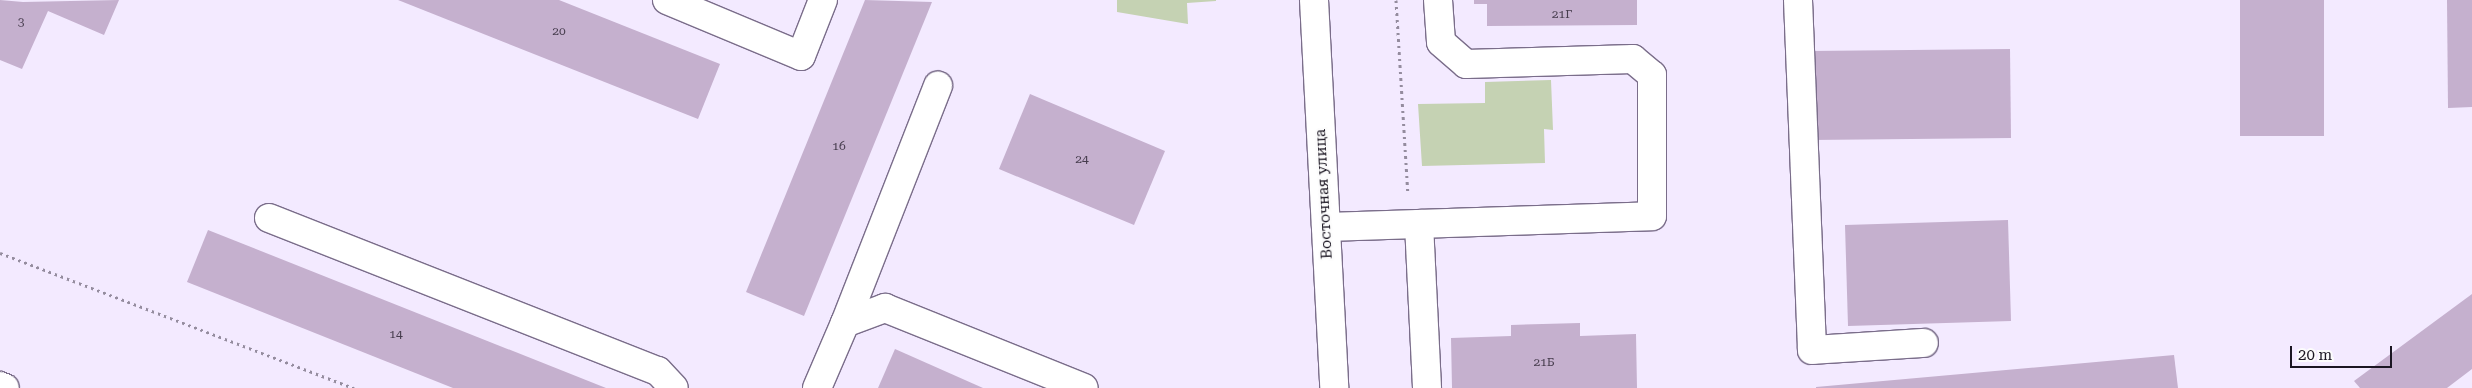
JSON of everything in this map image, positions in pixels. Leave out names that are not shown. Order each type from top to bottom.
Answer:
[{"type":"street","points":[[667,0],[800,56],[823,0]]},
{"type":"street","name":"Восточная улица","points":[[1314,0],[1334,388]]},
{"type":"street","points":[[1326,227],[1652,216],[1652,76],[1633,59],[1466,64],[1441,42],[1438,0]]},
{"type":"street","points":[[1798,0],[1812,350],[1924,343]]},
{"type":"street","points":[[817,388],[845,323],[938,86]]},
{"type":"street","points":[[269,218],[658,371],[674,388]]},
{"type":"street","points":[[1419,224],[1427,388]]},
{"type":"street","points":[[845,323],[885,308],[1084,388]]},
{"type":"street","points":[[0,386],[5,388]]},
{"type":"path","points":[[0,253],[354,388]]},
{"type":"green space","points":[[1117,0],[1216,1],[1187,3],[1188,24],[1117,12]]},
{"type":"green space","points":[[1551,80],[1553,130],[1544,129],[1545,163],[1422,166],[1418,104],[1485,103],[1485,82]]},
{"type":"building","points":[[0,0],[23,2],[119,0],[104,35],[48,11],[22,69],[0,60]]},
{"type":"building","points":[[398,0],[559,0],[720,64],[698,119]]},
{"type":"building","points":[[865,0],[932,2],[804,316],[746,292]]},
{"type":"building","points":[[1474,0],[1637,0],[1637,25],[1487,26],[1487,4],[1474,4]]},
{"type":"building","points":[[2240,0],[2324,0],[2324,136],[2240,136]]},
{"type":"building","points":[[2447,0],[2472,0],[2472,107],[2448,108]]},
{"type":"building","points":[[2010,49],[2011,138],[1811,140],[1810,51]]},
{"type":"building","points":[[1030,94],[1165,151],[1134,225],[999,169]]},
{"type":"building","points":[[2008,220],[2011,321],[1848,326],[1845,225]]},
{"type":"building","points":[[208,230],[606,388],[453,388],[187,282]]},
{"type":"building","points":[[2472,294],[2472,369],[2447,388],[2360,388],[2354,381]]},
{"type":"building","points":[[1580,323],[1580,336],[1636,334],[1637,388],[1452,388],[1451,338],[1511,336],[1511,325]]},
{"type":"building","points":[[895,349],[983,388],[878,388]]},
{"type":"building","points":[[2174,355],[2178,388],[1816,388],[1816,387]]}]
